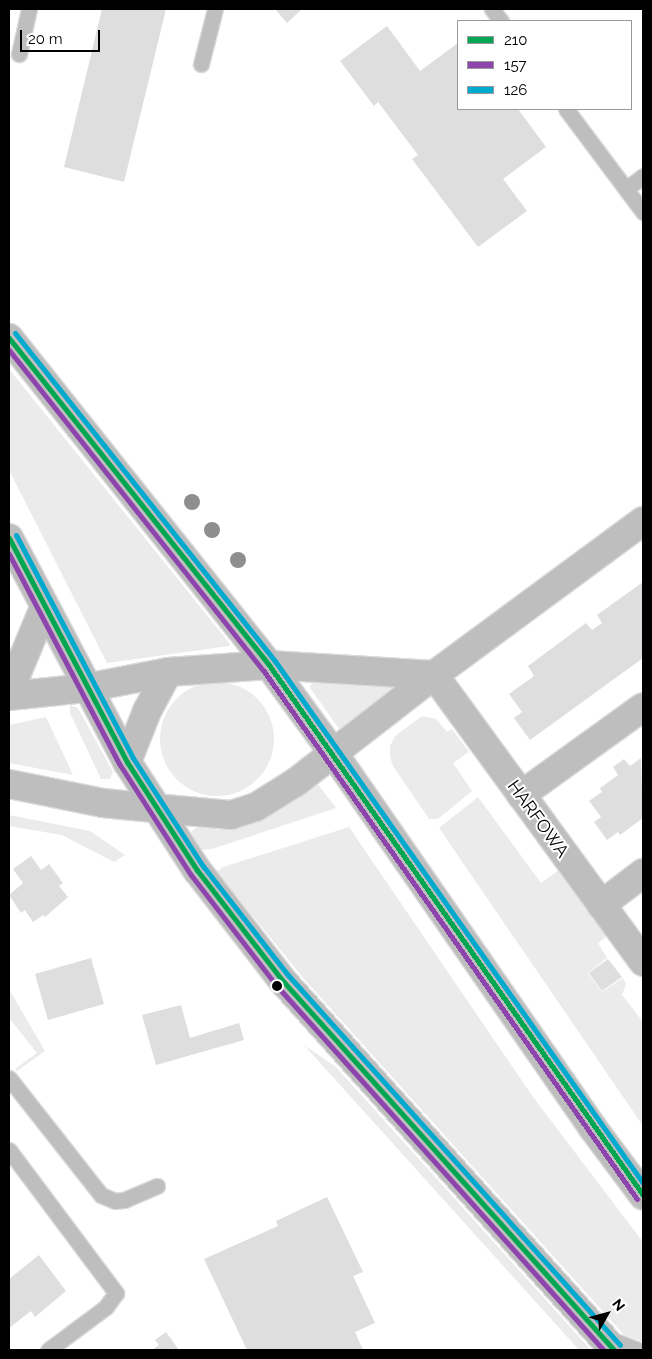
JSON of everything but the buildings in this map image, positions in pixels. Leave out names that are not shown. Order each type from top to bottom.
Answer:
[{"type":"main road","points":[[9,338],[269,665],[334,754],[593,1128],[643,1195]]},
{"type":"main road","points":[[9,784],[103,803],[154,808],[231,815],[256,808],[334,754],[434,675],[643,521]]},
{"type":"main road","points":[[9,538],[86,688],[127,762],[154,808],[197,870],[282,980],[607,1343]]},
{"type":"main road","points":[[44,608],[9,694],[86,688],[168,672],[269,665],[434,675]]},
{"type":"main road","points":[[127,762],[147,711],[168,672]]},
{"type":"main road","name":"HARFOWA","points":[[434,675],[643,962]]},
{"type":"main road","points":[[521,795],[643,707]]},
{"type":"main road","points":[[601,905],[643,873]]},
{"type":"lane","points":[[19,54],[29,9]]},
{"type":"lane","points":[[201,64],[215,9]]},
{"type":"lane","points":[[492,9],[500,20]]},
{"type":"lane","points":[[567,110],[643,212]]},
{"type":"lane","points":[[626,189],[643,176]]},
{"type":"lane","points":[[9,1078],[100,1195],[116,1202],[157,1186]]},
{"type":"lane","points":[[9,1150],[116,1293],[106,1307],[48,1350]]},
{"type":"lane","points":[[607,1343],[638,1350]]},
{"type":"shaded area","points":[[9,369],[230,644],[229,646],[107,663],[9,470]]},
{"type":"shaded area","points":[[217,682],[239,686],[258,698],[270,717],[274,739],[270,761],[258,780],[239,792],[217,796],[195,792],[176,780],[164,761],[160,739],[164,717],[176,698],[195,686]]},
{"type":"shaded area","points":[[312,682],[407,683],[340,730],[310,688]]},
{"type":"shaded area","points":[[70,705],[78,708],[113,772],[110,779],[101,779],[70,713]]},
{"type":"shaded area","points":[[422,716],[436,719],[447,732],[452,729],[469,752],[453,763],[472,791],[438,819],[429,819],[393,766],[390,757],[390,746],[395,736]]},
{"type":"shaded area","points":[[46,717],[73,775],[9,763],[9,725]]},
{"type":"shaded area","points":[[317,783],[336,808],[212,849],[201,850],[191,832],[197,827],[222,830],[254,823]]},
{"type":"shaded area","points":[[478,797],[541,883],[559,870],[607,936],[598,943],[607,958],[588,973],[602,992],[623,978],[626,984],[622,995],[643,1022],[643,1126],[439,828]]},
{"type":"shaded area","points":[[9,815],[90,831],[125,855],[114,862],[62,835],[9,826]]},
{"type":"shaded area","points":[[349,827],[533,1097],[643,1242],[643,1342],[624,1335],[304,979],[217,872],[223,867]]},
{"type":"shaded area","points":[[9,989],[45,1051],[17,1071],[15,1069],[37,1053],[9,1018]]},
{"type":"shaded area","points":[[304,1045],[336,1067],[591,1350],[579,1350]]},
{"type":"transit line","name":"126","points":[[15,333],[275,661],[643,1183]]},
{"type":"transit line","name":"210","points":[[9,338],[269,665],[643,1195]]},
{"type":"transit line","name":"157","points":[[9,350],[263,670],[637,1199]]},
{"type":"transit line","name":"126","points":[[16,535],[133,758],[203,866],[288,975],[620,1345]]},
{"type":"transit line","name":"210","points":[[9,538],[127,762],[197,870],[282,980],[614,1350]]},
{"type":"transit line","name":"157","points":[[9,554],[120,765],[191,875],[276,985],[604,1350]]}]
